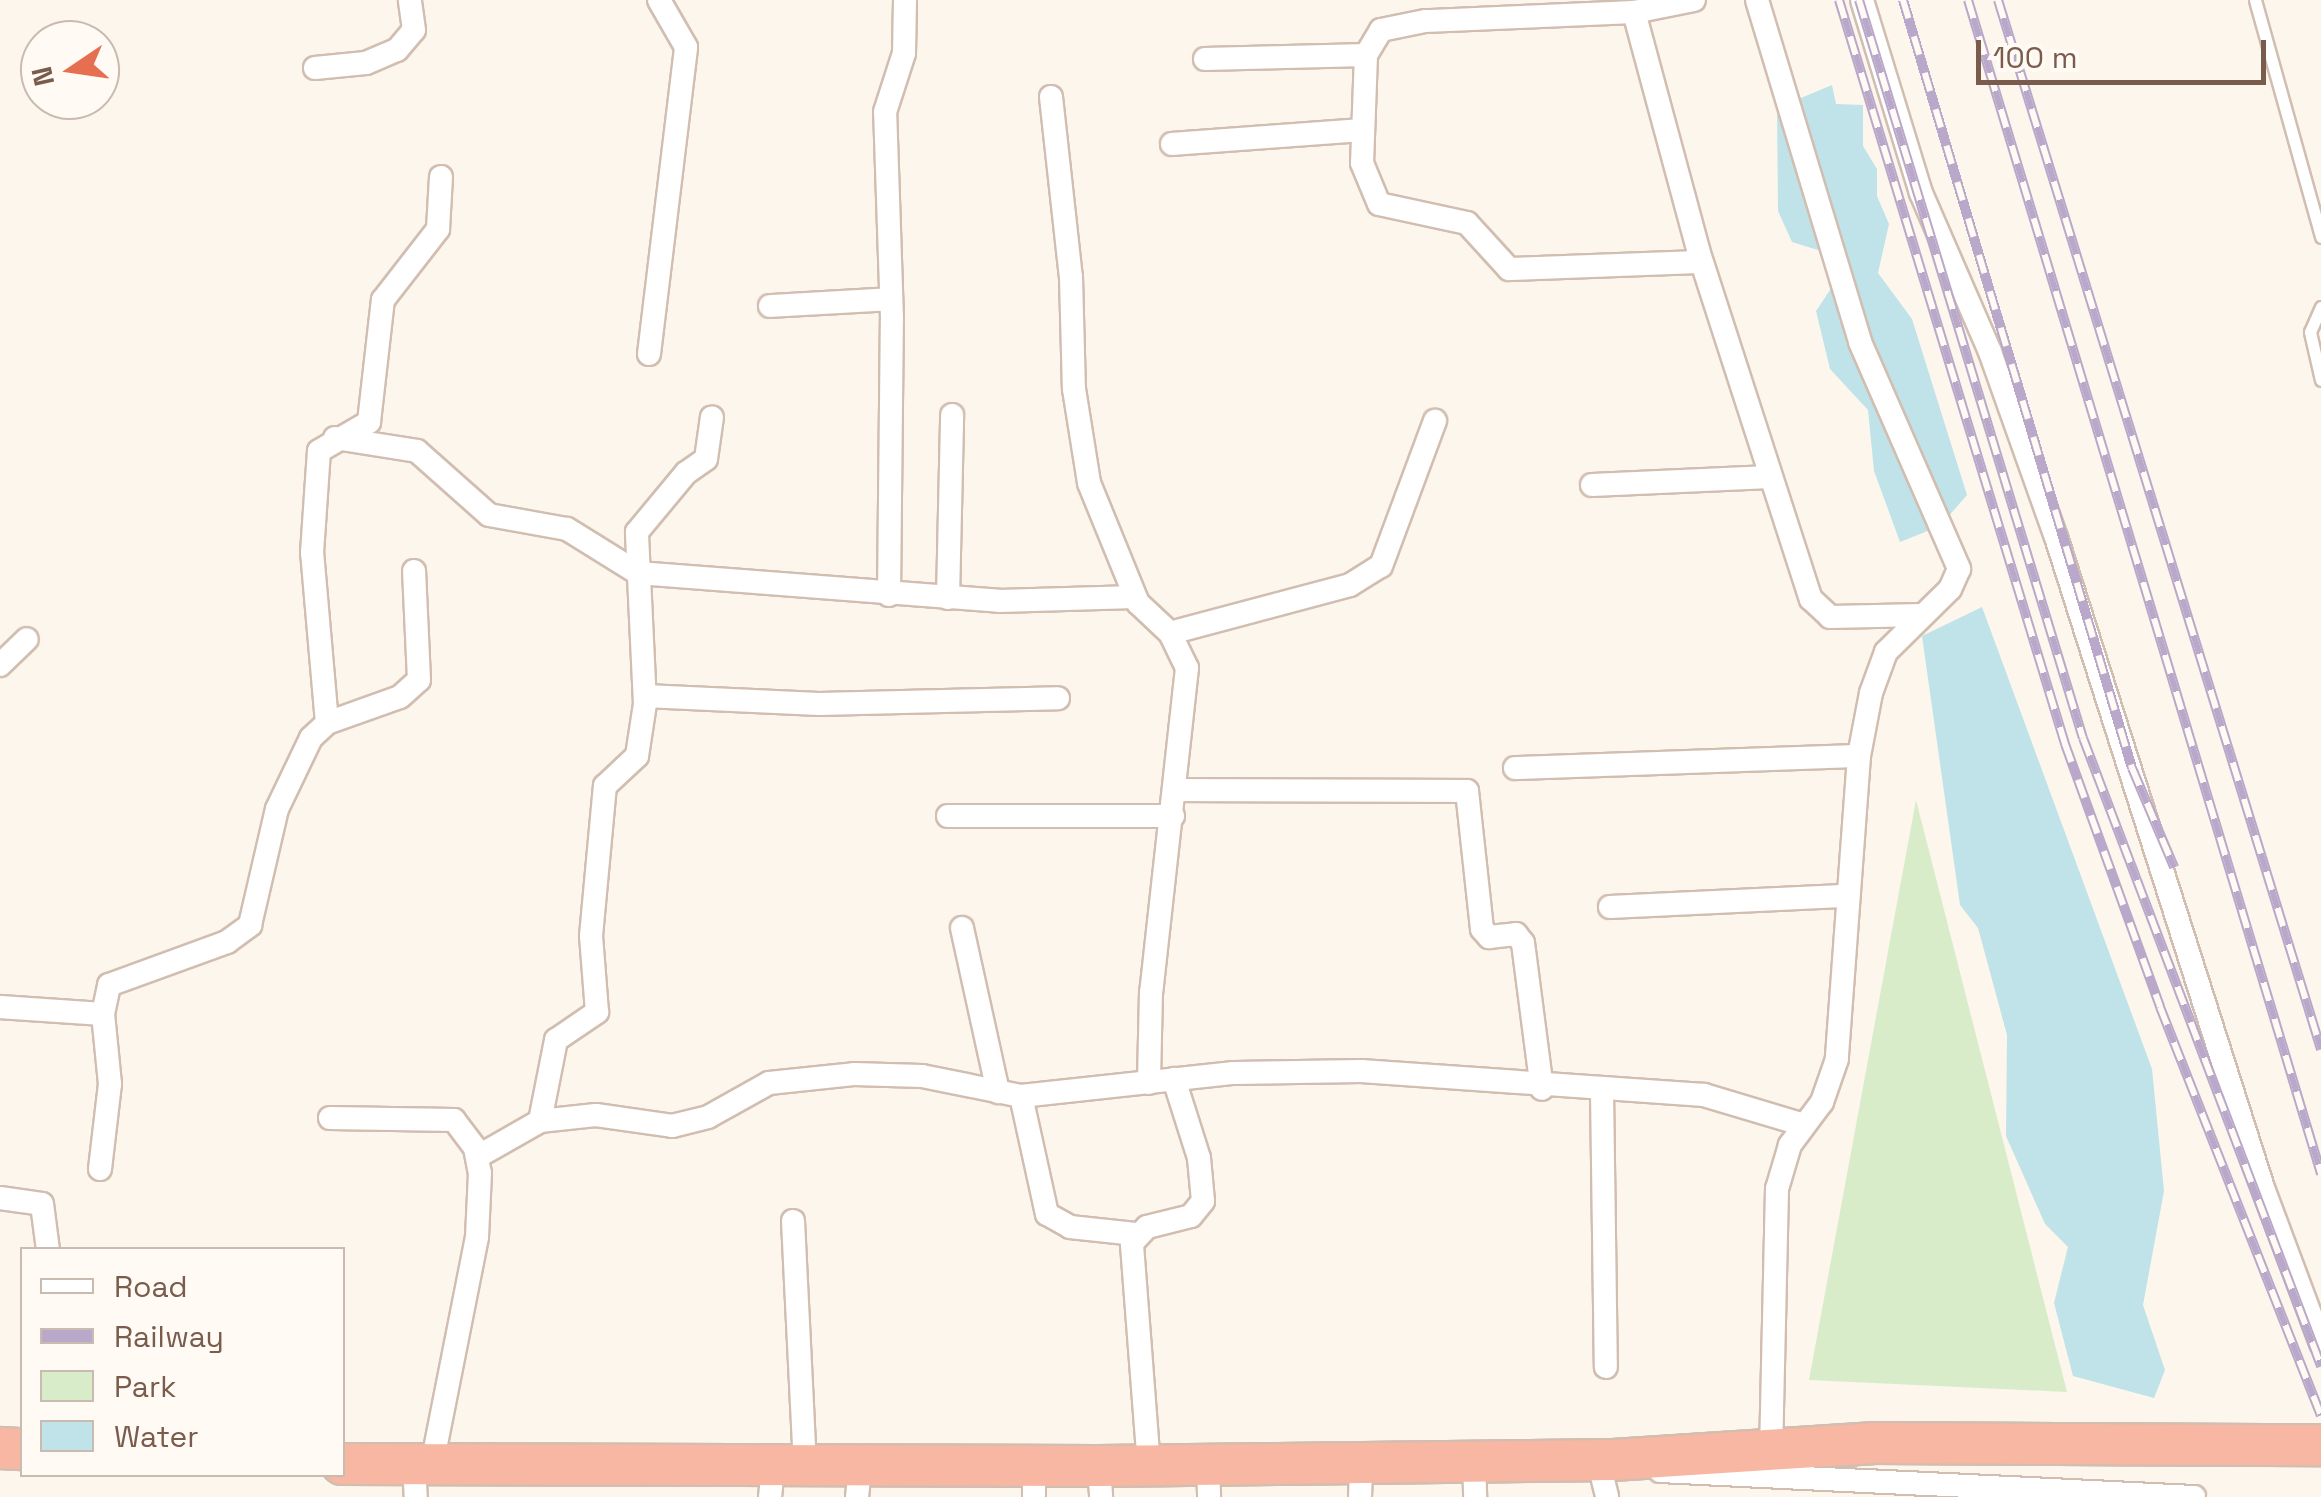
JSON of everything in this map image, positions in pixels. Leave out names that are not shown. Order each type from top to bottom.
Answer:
[{"type":"highway","points":[[345,1464],[421,1475],[783,1477],[858,1482],[1100,1482],[1149,1466],[1209,1481],[1474,1479],[1606,1472],[1771,1448],[1962,1442],[2321,1444]]},
{"type":"street","points":[[314,68],[366,63],[397,50],[414,30],[410,0]]},
{"type":"street","points":[[649,354],[686,47],[659,0]]},
{"type":"street","points":[[889,595],[891,300],[885,112],[904,52],[905,0]]},
{"type":"street","points":[[1694,0],[1398,24],[1371,40],[1366,55],[1362,130],[1364,180],[1378,204],[1467,223],[1509,268],[1702,262]]},
{"type":"street","points":[[1757,0],[1860,342],[1957,551],[1959,569],[1950,588],[1886,652],[1859,756],[1837,1058],[1827,1092],[1790,1145],[1777,1189],[1771,1448]]},
{"type":"street","points":[[1862,0],[1921,193],[1990,352],[2056,537],[2263,1188],[2321,1343]]},
{"type":"street","points":[[1625,8],[1770,478],[1819,611],[1845,619],[1922,614]]},
{"type":"street","points":[[1204,60],[1366,55]]},
{"type":"street","points":[[1050,97],[1081,442],[1101,523],[1135,597],[1170,633],[1184,659],[1188,690],[1151,992],[1148,1083]]},
{"type":"street","points":[[1172,144],[1362,130]]},
{"type":"street","points":[[327,724],[312,553],[319,452],[335,438],[369,422],[383,300],[438,230],[441,176]]},
{"type":"street","points":[[770,306],[891,300]]},
{"type":"street","points":[[948,598],[952,414]]},
{"type":"street","points":[[540,1121],[556,1040],[597,1012],[591,936],[605,786],[636,756],[645,696],[638,532],[709,454],[712,417]]},
{"type":"street","points":[[1170,633],[1350,585],[1381,566],[1435,420]]},
{"type":"street","points":[[335,438],[416,451],[489,515],[567,529],[638,573],[948,598],[1135,597]]},
{"type":"street","points":[[1592,485],[1770,478]]},
{"type":"street","points":[[100,1169],[110,1084],[103,997],[120,976],[227,942],[250,925],[290,775],[327,724],[400,697],[418,680],[414,571]]},
{"type":"street","points":[[0,665],[27,639]]},
{"type":"street","points":[[645,696],[819,704],[1058,698]]},
{"type":"street","points":[[1515,768],[1859,756]]},
{"type":"street","points":[[1175,790],[1466,792],[1482,929],[1490,936],[1516,934],[1523,943],[1542,1088]]},
{"type":"street","points":[[948,816],[1172,816]]},
{"type":"street","points":[[1610,908],[1847,896]]},
{"type":"street","points":[[962,928],[1047,1214],[1070,1227],[1136,1234],[1191,1216],[1202,1201],[1199,1158],[1174,1079]]},
{"type":"street","points":[[0,1006],[103,1014]]},
{"type":"street","points":[[477,1158],[540,1121],[596,1115],[672,1126],[708,1117],[769,1083],[854,1074],[922,1076],[1009,1094],[1330,1070],[1742,1102],[1804,1125]]},
{"type":"street","points":[[1602,1090],[1606,1367]]},
{"type":"street","points":[[330,1118],[454,1120],[477,1158],[477,1237],[421,1475]]},
{"type":"street","points":[[0,1198],[42,1204],[48,1247]]},
{"type":"street","points":[[783,1477],[793,1221]]},
{"type":"street","points":[[1136,1234],[1132,1260],[1149,1466]]},
{"type":"street","points":[[1606,1472],[1733,1488],[2194,1497]]},
{"type":"lane","points":[[2255,0],[2321,236]]},
{"type":"lane","points":[[2321,307],[2310,332],[2321,380]]},
{"type":"green space","points":[[1916,800],[2067,1392],[1809,1380]]},
{"type":"water","points":[[1832,85],[1836,104],[1863,105],[1863,146],[1877,169],[1877,196],[1889,224],[1878,273],[1912,319],[1967,495],[1940,526],[1900,542],[1874,471],[1868,410],[1830,369],[1816,311],[1834,284],[1834,255],[1792,242],[1778,211],[1777,108]]},
{"type":"water","points":[[1982,607],[2152,1069],[2164,1191],[2143,1305],[2165,1370],[2154,1398],[2073,1376],[2054,1303],[2068,1247],[2045,1224],[2006,1136],[2007,1035],[1978,928],[1960,905],[1922,636]]},
{"type":"railway","points":[[1839,0],[2065,744],[2160,1007],[2321,1415]]},
{"type":"railway","points":[[1859,0],[2083,738],[2321,1366]]},
{"type":"railway","points":[[1903,0],[2132,768],[2174,867]]},
{"type":"railway","points":[[1968,0],[2321,1174]]},
{"type":"railway","points":[[1998,0],[2321,1049]]}]
